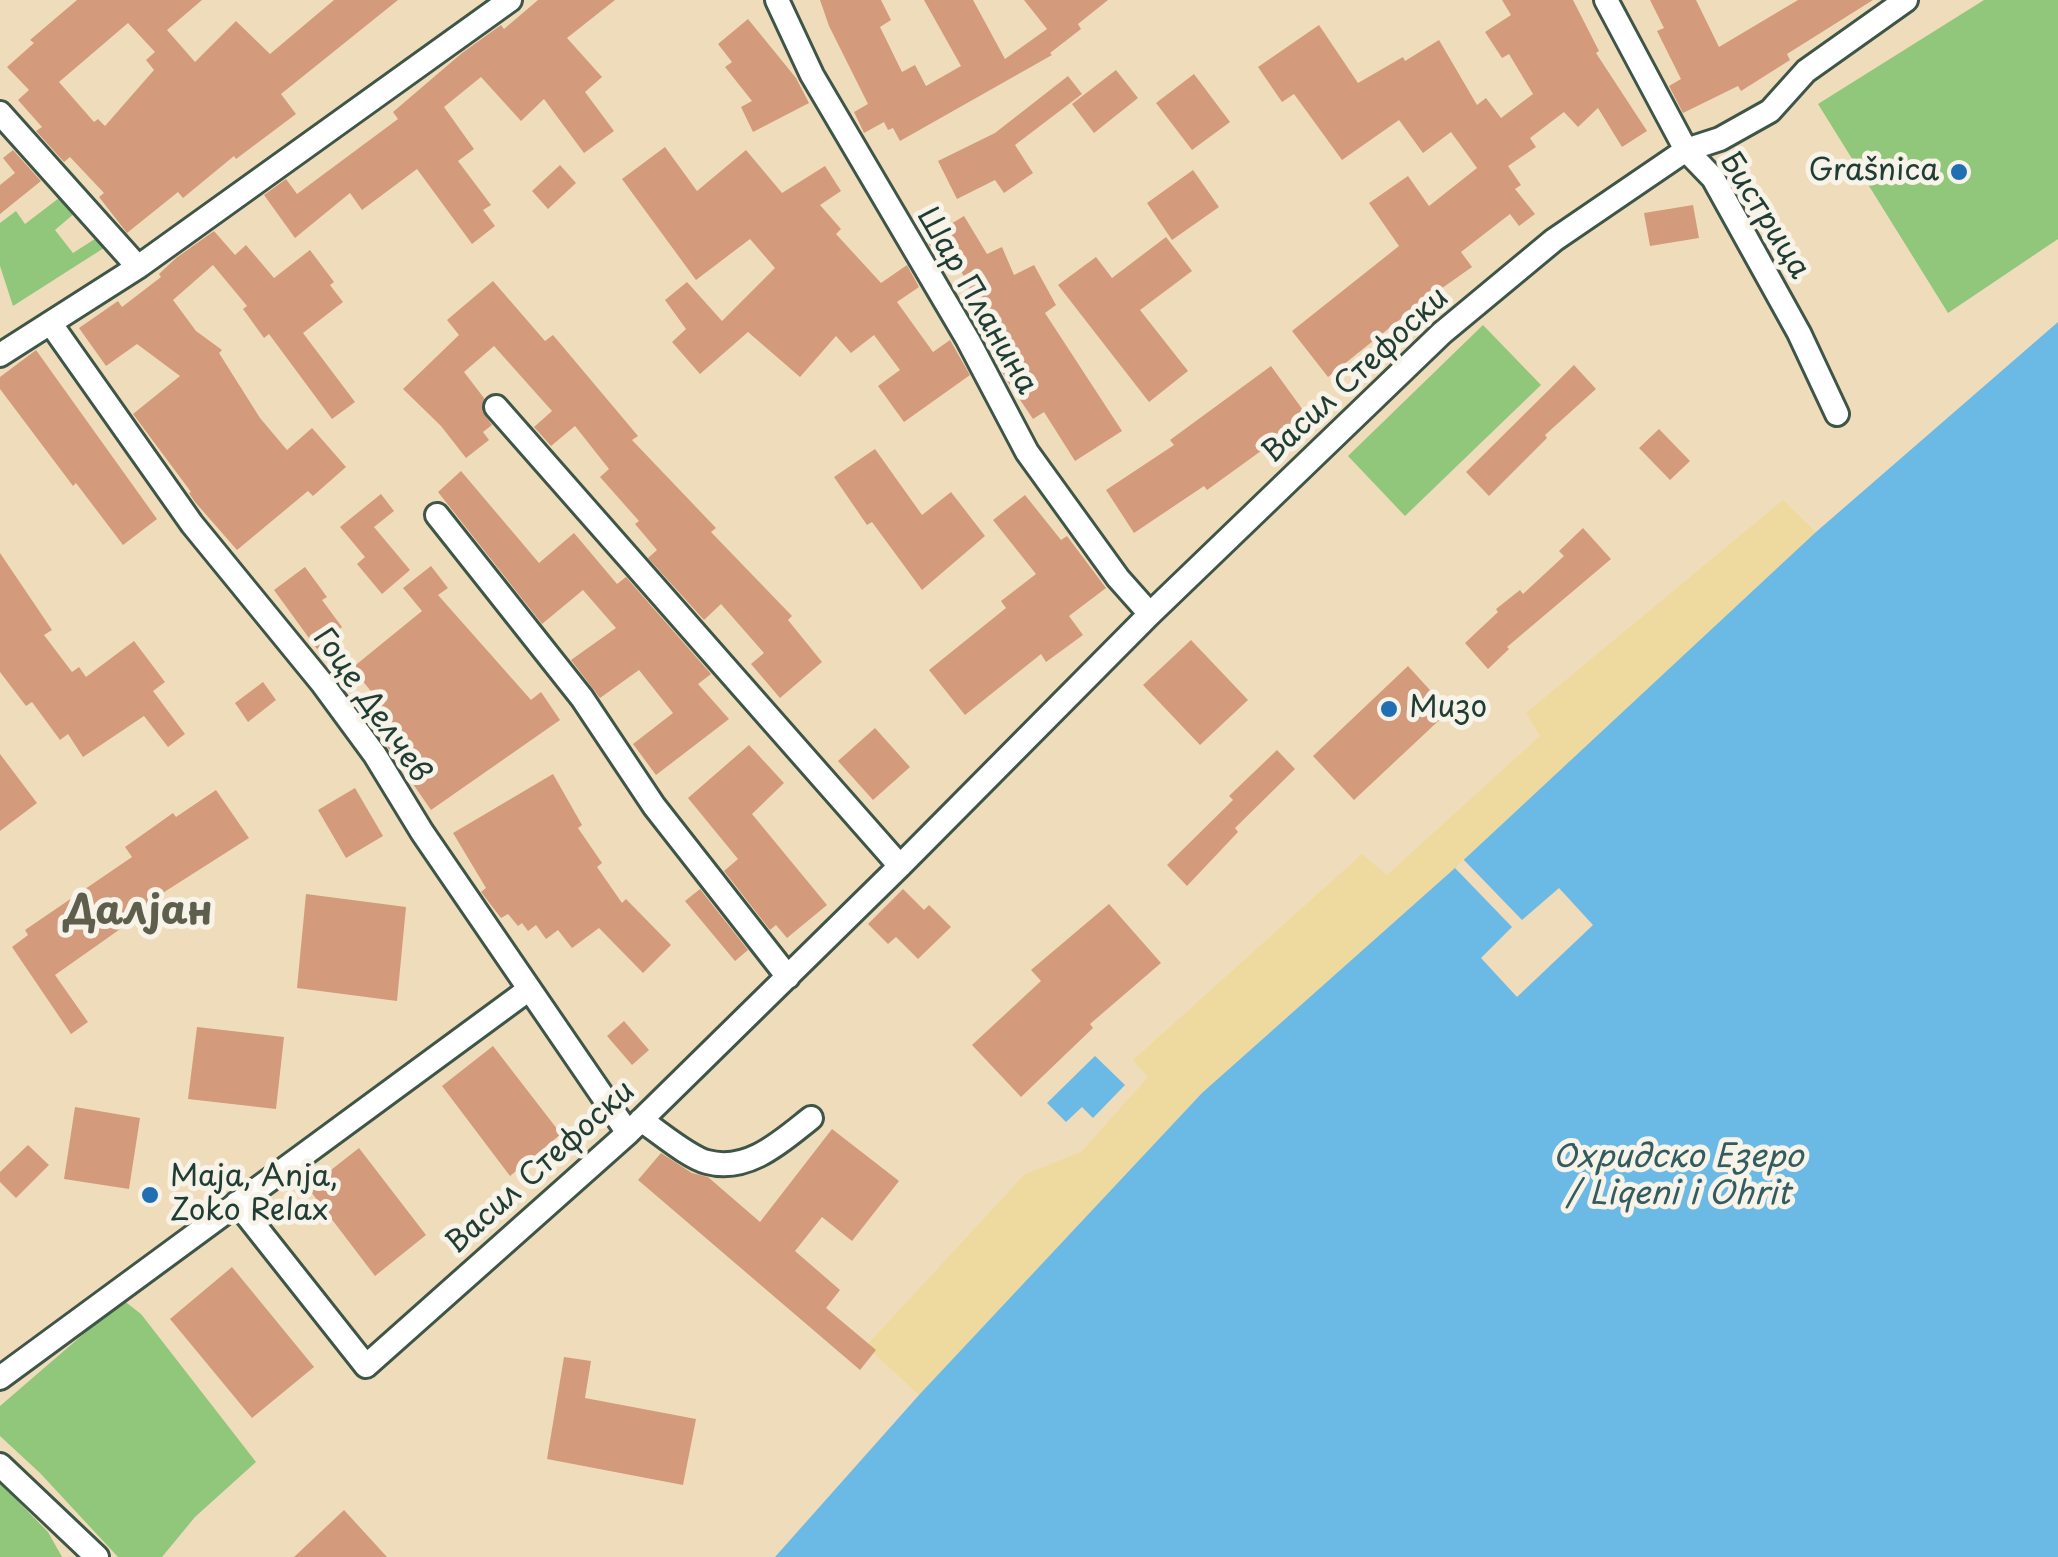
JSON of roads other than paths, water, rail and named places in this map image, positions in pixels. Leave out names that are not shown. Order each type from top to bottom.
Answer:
[{"type":"street","points":[[0,356],[138,268],[510,0]]},
{"type":"street","name":"Шар Планина","points":[[777,0],[812,75],[968,340],[1026,452],[1118,578],[1150,614]]},
{"type":"street","name":"Бистрица","points":[[1606,0],[1686,150],[1713,178],[1799,333],[1837,414]]},
{"type":"street","name":"Васил Стефоски","points":[[237,1203],[366,1366],[634,1126],[1150,614],[1442,333],[1554,240],[1686,150],[1720,139],[1770,110],[1806,71],[1906,0]]},
{"type":"street","points":[[0,112],[138,268]]},
{"type":"street","name":"Гоце Делчев","points":[[51,324],[192,524],[311,669],[375,755],[528,990],[634,1126]]},
{"type":"street","points":[[496,406],[900,866]]},
{"type":"street","points":[[436,515],[582,698],[654,806],[788,977]]},
{"type":"street","points":[[0,1378],[528,990]]},
{"type":"street","points":[[634,1126],[706,1162],[742,1163],[774,1146],[811,1118]]},
{"type":"street","points":[[0,1465],[92,1554]]},
{"type":"water","name":"Охридско Езеро / Liqeni i Ohrit","points":[[2058,322],[2058,1557],[775,1557],[919,1395],[1202,1093],[1455,868],[1816,532]]},
{"type":"water","points":[[1095,1056],[1125,1085],[1093,1118],[1082,1107],[1066,1122],[1047,1103]]},
{"type":"place","name":"Grašnica","points":[[1959,172]]},
{"type":"place","name":"Мизо","points":[[1389,709]]},
{"type":"place","name":"Maja, Anja, Zoko Relax","points":[[150,1195]]},
{"type":"district","name":"Далјан","points":[[138,913]]}]
